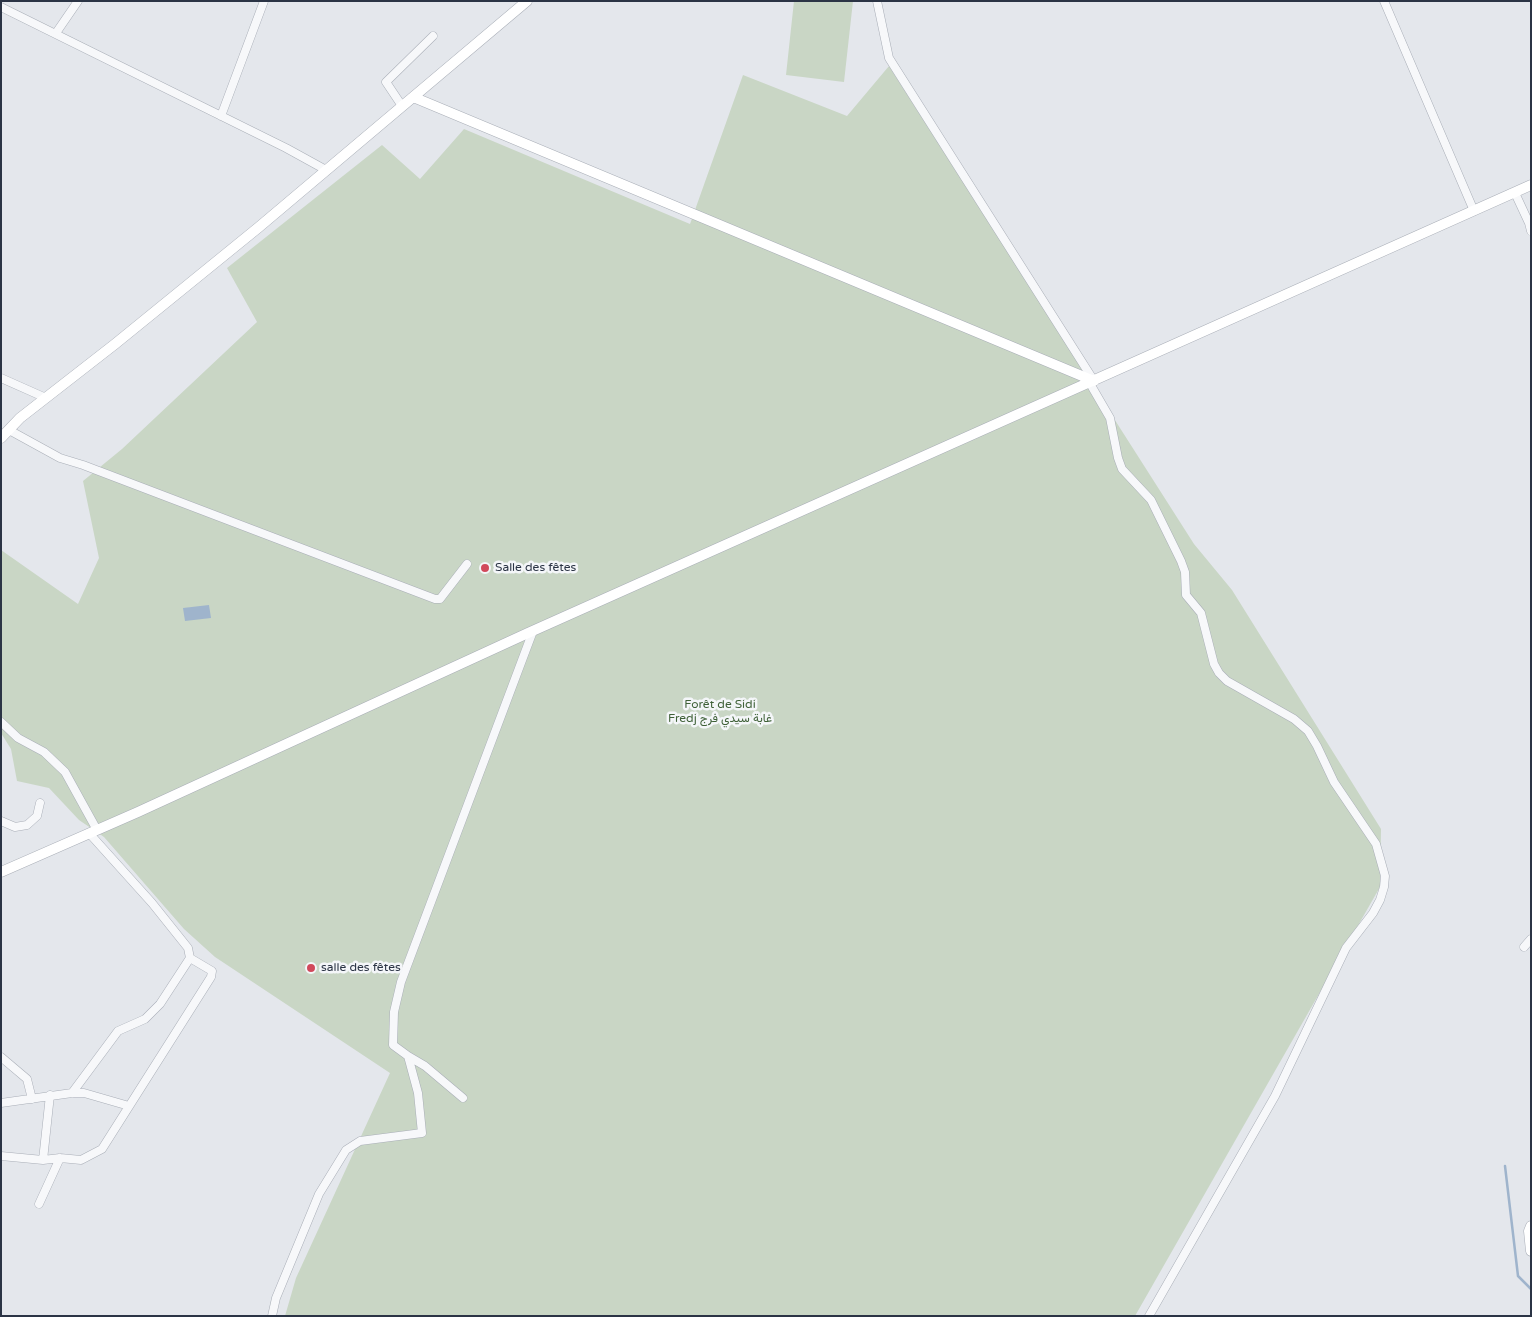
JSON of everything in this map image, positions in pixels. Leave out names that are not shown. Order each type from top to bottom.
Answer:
[{"type":"main road","points":[[1,438],[20,418],[115,344],[326,170],[526,1]]},
{"type":"main road","points":[[413,97],[1093,384]]},
{"type":"main road","points":[[1,872],[534,631],[1093,384],[1531,185]]},
{"type":"main road","points":[[1531,1226],[1531,1251]]},
{"type":"street","points":[[56,33],[78,1]]},
{"type":"street","points":[[877,1],[889,58],[1093,384],[1108,413],[1112,422],[1118,458],[1122,469],[1151,500],[1182,561],[1185,572],[1186,595],[1201,613],[1212,658],[1217,668],[1227,681],[1294,719],[1308,731],[1334,782],[1376,844],[1385,876],[1380,900],[1373,913],[1346,948],[1275,1096],[1149,1316]]},
{"type":"street","points":[[1384,1],[1474,211]]},
{"type":"street","points":[[221,116],[263,2]]},
{"type":"street","points":[[1,7],[326,170]]},
{"type":"street","points":[[402,106],[386,82],[433,36]]},
{"type":"street","points":[[1514,193],[1531,231]]},
{"type":"street","points":[[1,378],[46,398]]},
{"type":"street","points":[[9,430],[60,458],[435,599],[440,599],[467,564]]},
{"type":"street","points":[[463,1098],[425,1066],[392,1046],[394,1012],[401,982],[534,631]]},
{"type":"street","points":[[1,722],[18,738],[44,752],[65,772],[93,831],[188,948],[190,958],[160,1004],[145,1019],[118,1031],[72,1093]]},
{"type":"street","points":[[1,821],[15,827],[27,825],[37,816],[40,803]]},
{"type":"street","points":[[1524,947],[1531,939]]},
{"type":"street","points":[[1,1156],[43,1160],[60,1158],[81,1160],[102,1149],[212,977],[212,971],[190,958]]},
{"type":"street","points":[[272,1316],[276,1298],[320,1194],[346,1150],[360,1141],[422,1133],[418,1093],[408,1056]]},
{"type":"street","points":[[1,1057],[27,1079],[32,1098]]},
{"type":"street","points":[[1,1103],[84,1093],[129,1106]]},
{"type":"street","points":[[43,1160],[50,1096]]},
{"type":"street","points":[[39,1204],[60,1158]]},
{"type":"green space","points":[[794,1],[853,1],[844,82],[786,75]]},
{"type":"green space","name":"Forêt de Sidi Fredj غابة سيدي فرج","points":[[889,66],[1194,544],[1232,590],[1381,829],[1380,887],[1135,1316],[285,1316],[296,1278],[390,1073],[215,957],[184,929],[104,837],[79,820],[49,788],[17,781],[11,749],[1,733],[1,550],[78,604],[99,558],[83,481],[122,449],[257,322],[227,268],[382,145],[420,179],[464,129],[690,224],[743,75],[847,116]]},
{"type":"water","points":[[209,605],[211,618],[185,621],[183,608]]},
{"type":"waterway","points":[[1505,1166],[1518,1276],[1531,1289]]},
{"type":"place","name":"Salle des fêtes","points":[[485,568]]},
{"type":"place","name":"salle des fêtes","points":[[311,968]]}]
